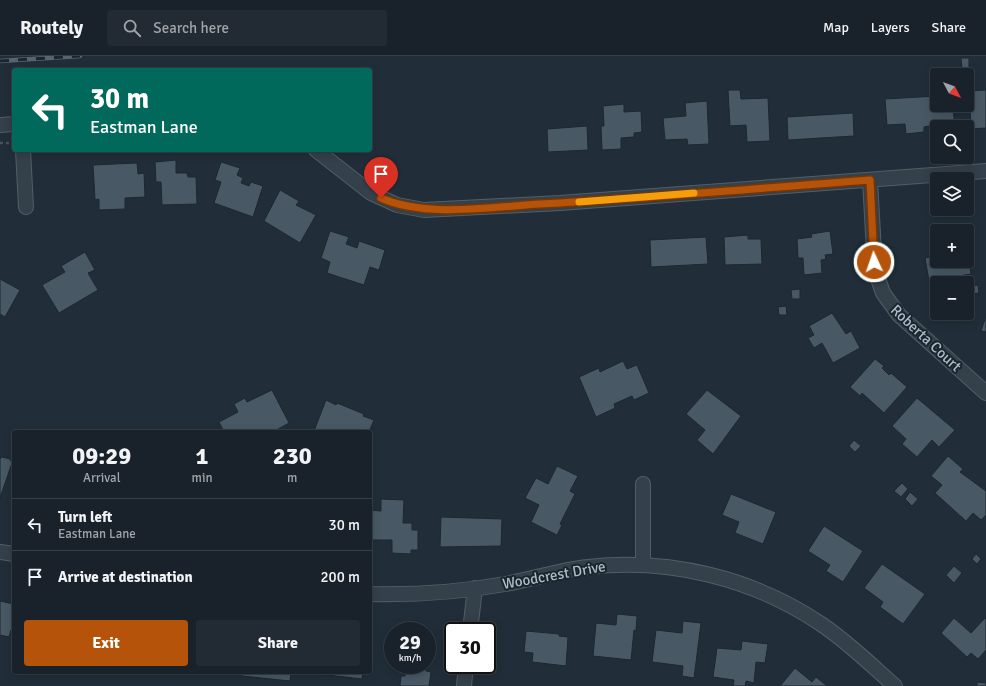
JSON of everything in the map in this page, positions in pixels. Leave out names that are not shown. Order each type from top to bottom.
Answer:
[{"type":"street","points":[[0,125],[12,124]]},
{"type":"street","points":[[23,152],[26,207]]},
{"type":"street","points":[[319,152],[371,193],[397,205],[424,210],[560,203],[986,172]]},
{"type":"street","name":"Roberta Court","points":[[870,180],[875,270],[883,293],[899,315],[986,393]]},
{"type":"street","points":[[643,484],[643,564]]},
{"type":"street","points":[[0,552],[12,554]]},
{"type":"street","name":"Woodcrest Drive","points":[[372,594],[419,594],[475,588],[577,569],[643,564],[706,574],[740,583],[779,599],[806,614],[831,630],[896,686]]},
{"type":"street","points":[[471,622],[475,588]]},
{"type":"street","points":[[464,686],[465,674]]},
{"type":"path","points":[[0,143],[12,144]]},
{"type":"building","points":[[961,58],[969,58],[969,68],[962,68]]},
{"type":"building","points":[[728,90],[740,90],[741,99],[768,98],[770,141],[747,142],[746,125],[730,126]]},
{"type":"building","points":[[986,90],[986,128],[974,129],[974,120],[971,120],[970,112],[974,112],[974,91]]},
{"type":"building","points":[[930,96],[930,112],[953,112],[954,120],[930,120],[930,130],[929,126],[924,127],[924,132],[906,134],[905,124],[887,125],[885,99]]},
{"type":"building","points":[[707,101],[709,144],[688,145],[687,139],[665,140],[663,118],[686,116],[685,103]]},
{"type":"building","points":[[624,104],[624,112],[641,111],[642,132],[634,133],[634,137],[621,138],[621,149],[602,150],[601,126],[604,126],[603,106]]},
{"type":"building","points":[[853,113],[854,136],[788,140],[787,117]]},
{"type":"building","points":[[587,126],[588,150],[548,152],[547,129]]},
{"type":"building","points":[[176,160],[176,173],[187,173],[188,177],[196,177],[197,204],[162,205],[161,182],[156,182],[155,162]]},
{"type":"building","points":[[221,162],[240,168],[237,175],[243,178],[241,183],[249,186],[251,182],[263,186],[253,217],[214,203],[221,182],[215,180]]},
{"type":"building","points":[[137,163],[138,174],[144,173],[145,197],[125,198],[125,209],[99,210],[99,199],[95,200],[93,165]]},
{"type":"building","points":[[280,190],[299,201],[296,205],[316,215],[300,243],[264,221]]},
{"type":"building","points":[[330,231],[349,237],[346,244],[357,248],[359,241],[385,250],[379,270],[370,267],[364,285],[327,273],[330,262],[321,258]]},
{"type":"building","points":[[830,231],[833,254],[825,255],[826,259],[821,260],[822,273],[804,275],[803,258],[798,258],[797,239],[812,237],[811,234]]},
{"type":"building","points":[[748,235],[748,239],[761,239],[762,264],[725,265],[724,237]]},
{"type":"building","points":[[706,237],[708,264],[651,267],[650,240]]},
{"type":"building","points":[[85,252],[95,270],[88,273],[98,290],[59,313],[42,285],[65,272],[61,266]]},
{"type":"building","points":[[930,257],[930,268],[970,268],[971,274],[959,276],[930,276],[929,281],[925,258]]},
{"type":"building","points":[[0,279],[20,290],[5,317],[0,314]]},
{"type":"building","points":[[978,285],[979,293],[974,294],[974,286]]},
{"type":"building","points":[[800,289],[800,299],[792,299],[791,290]]},
{"type":"building","points":[[786,306],[787,315],[779,315],[778,307]]},
{"type":"building","points":[[832,313],[846,334],[851,331],[860,348],[833,363],[822,343],[814,348],[808,338],[814,335],[809,326]]},
{"type":"building","points":[[986,316],[986,332],[981,331]]},
{"type":"building","points":[[875,359],[884,366],[882,368],[889,375],[891,373],[907,387],[884,413],[862,393],[860,396],[850,387]]},
{"type":"building","points":[[623,361],[627,369],[637,365],[649,393],[634,400],[632,396],[614,404],[615,408],[596,417],[579,377],[599,368],[600,372]]},
{"type":"building","points":[[272,390],[289,423],[277,430],[223,430],[219,422],[238,412],[234,404],[245,398],[247,402]]},
{"type":"building","points":[[707,390],[741,416],[713,454],[697,440],[705,430],[686,414]]},
{"type":"building","points":[[917,398],[955,430],[939,447],[932,440],[917,457],[902,444],[906,439],[892,426]]},
{"type":"building","points":[[326,400],[336,405],[337,403],[364,414],[363,416],[374,420],[370,430],[314,430]]},
{"type":"building","points":[[854,440],[861,446],[855,452],[849,446]]},
{"type":"building","points":[[948,456],[963,469],[960,472],[986,491],[986,515],[981,520],[973,513],[966,521],[935,493],[942,485],[931,476]]},
{"type":"building","points":[[2,457],[10,459],[12,463],[0,498],[0,459]]},
{"type":"building","points":[[557,466],[578,476],[570,491],[575,494],[560,524],[562,525],[557,535],[531,522],[539,505],[525,498],[536,478],[548,484]]},
{"type":"building","points":[[902,483],[908,489],[901,497],[894,491]]},
{"type":"building","points":[[910,492],[918,499],[912,506],[905,499]]},
{"type":"building","points":[[731,494],[776,512],[763,544],[735,533],[739,522],[722,515]]},
{"type":"building","points":[[381,499],[404,500],[403,523],[412,523],[412,530],[418,530],[418,550],[411,550],[411,554],[392,553],[392,540],[372,540],[372,510],[381,511]]},
{"type":"building","points":[[441,517],[502,519],[501,546],[440,547]]},
{"type":"building","points":[[824,526],[863,551],[843,582],[826,571],[830,565],[808,551]]},
{"type":"building","points":[[976,554],[981,559],[977,564],[972,559]]},
{"type":"building","points":[[882,564],[925,594],[903,624],[880,607],[883,602],[864,588]]},
{"type":"building","points":[[954,566],[962,573],[954,583],[946,575]]},
{"type":"building","points":[[0,601],[12,604],[12,630],[9,637],[0,635]]},
{"type":"building","points":[[617,614],[637,616],[631,660],[593,656],[596,623],[616,625]]},
{"type":"building","points":[[954,618],[971,633],[985,618],[986,619],[986,650],[978,659],[971,653],[967,657],[941,633]]},
{"type":"building","points":[[683,621],[701,623],[694,678],[682,676],[683,666],[652,662],[656,630],[682,633]]},
{"type":"building","points":[[526,631],[559,634],[559,636],[568,637],[566,666],[532,662],[533,653],[524,652]]},
{"type":"building","points":[[742,641],[768,644],[765,663],[756,662],[754,683],[746,681],[745,686],[733,686],[734,680],[713,677],[717,648],[741,650]]},
{"type":"building","points":[[795,668],[812,682],[816,677],[827,686],[780,686]]},
{"type":"building","points":[[242,674],[291,674],[290,681],[242,676]]},
{"type":"building","points":[[319,674],[363,674],[362,679]]},
{"type":"building","points":[[405,674],[431,674],[429,686],[400,686],[401,676],[405,676]]},
{"type":"building","points":[[977,682],[986,683],[986,686],[977,686]]},
{"type":"railway","points":[[0,61],[80,56]]},
{"type":"slow traffic","points":[[579,202],[694,193]]},
{"type":"route","points":[[381,198],[404,207],[432,210],[560,203],[870,180],[874,262]]}]
